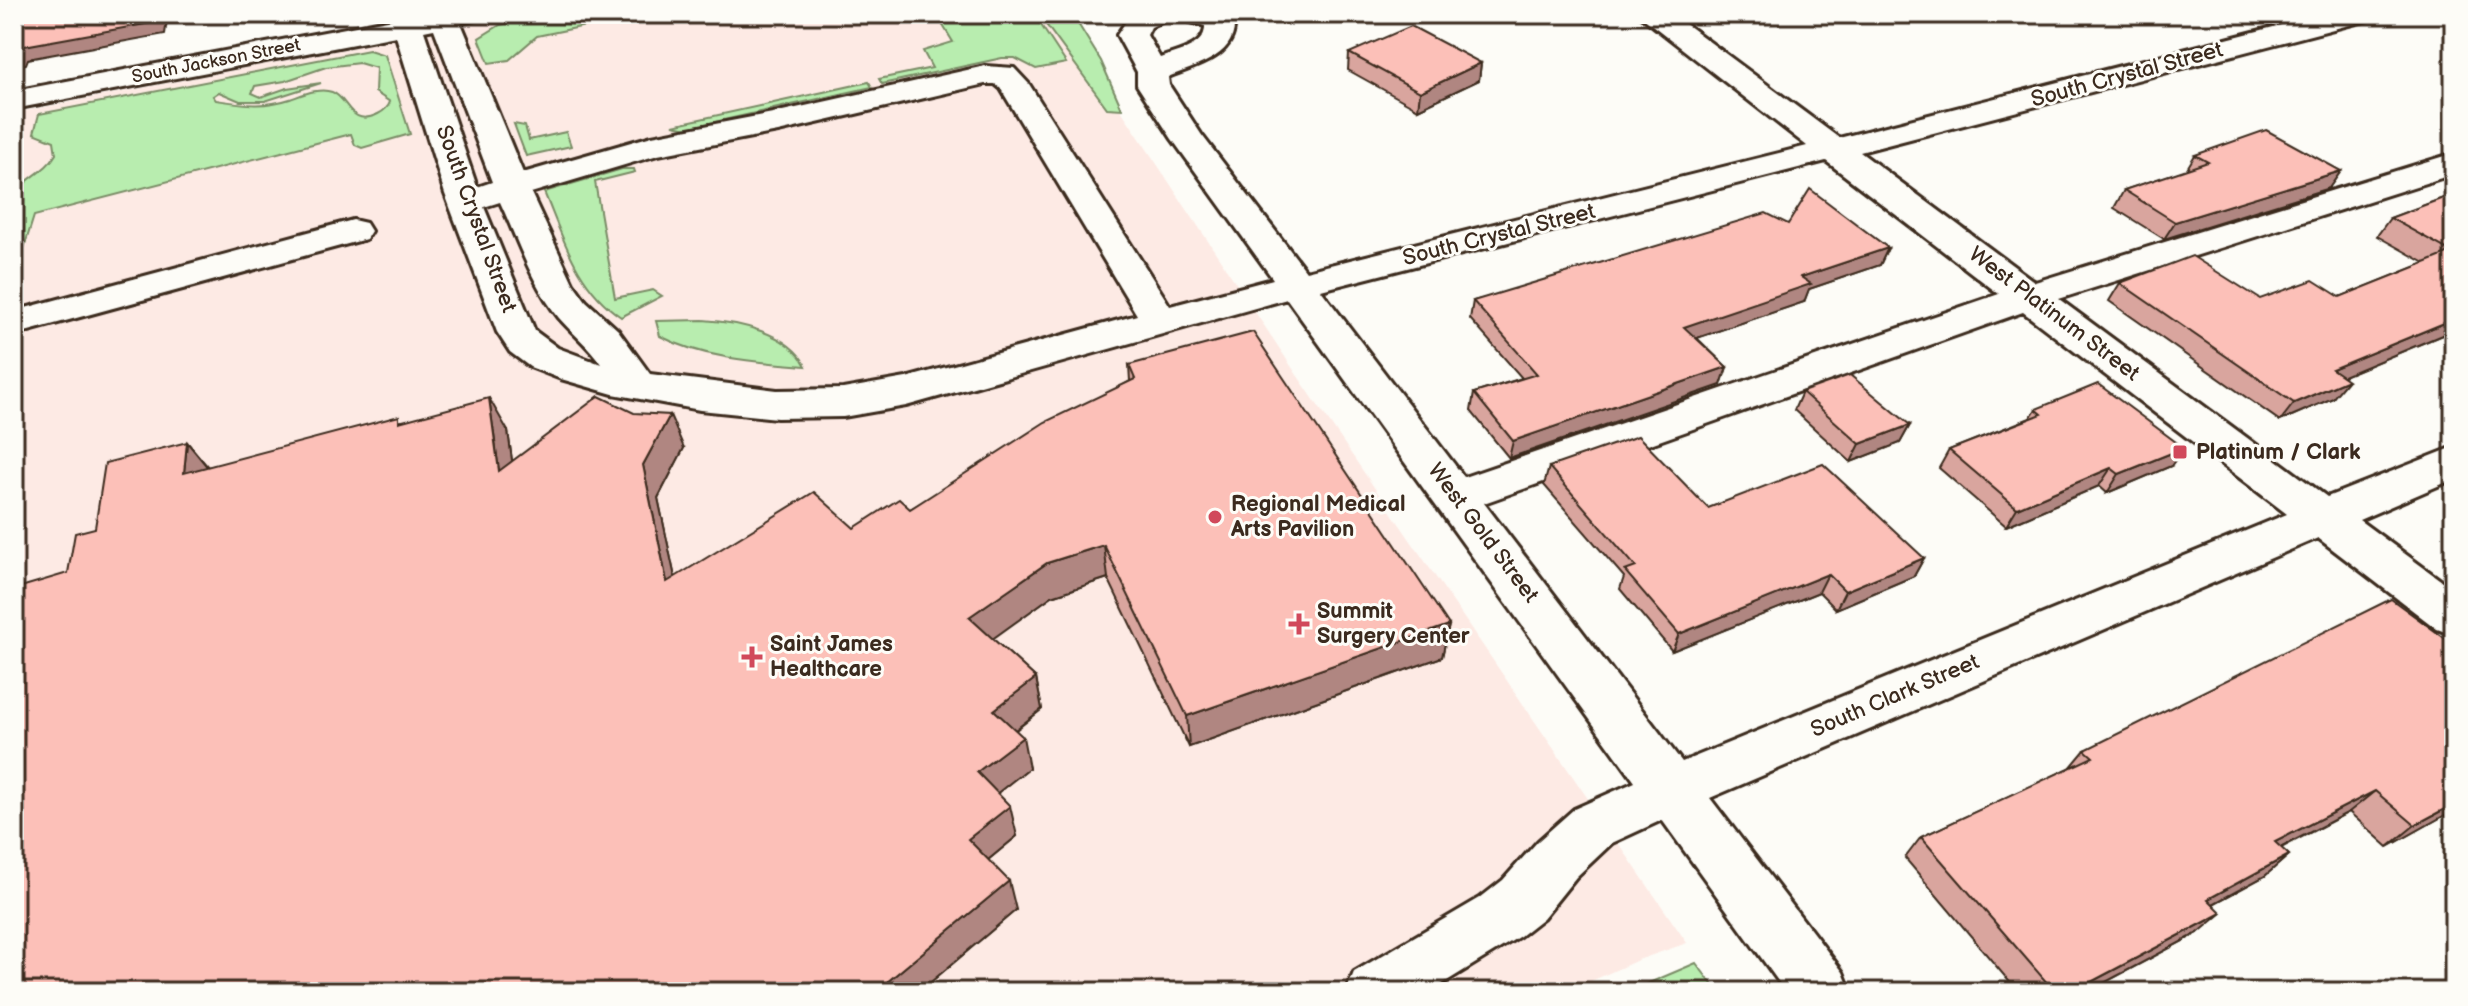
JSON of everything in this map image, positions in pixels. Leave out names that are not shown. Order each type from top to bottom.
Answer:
[{"type":"street","name":"West Gold Street","points":[[1156,14],[1139,21],[1132,35],[1152,72],[1153,85],[1188,139],[1822,992]]},
{"type":"street","points":[[1152,72],[1209,49],[1220,33],[1219,21],[1194,14]]},
{"type":"street","name":"South Crystal Street","points":[[408,19],[487,261],[522,342],[544,359],[568,369],[636,384],[804,405],[858,402],[906,392],[1295,286],[1837,150],[2358,14]]},
{"type":"street","name":"South Crystal Street","points":[[452,15],[511,187],[555,284],[573,310],[604,339],[636,384]]},
{"type":"street","name":"South Jackson Street","points":[[14,100],[408,19],[452,15]]},
{"type":"street","name":"West Platinum Street","points":[[1672,17],[1837,150],[2454,616]]},
{"type":"street","points":[[466,201],[652,146],[778,122],[985,75],[1003,75],[1013,84],[1128,273],[1161,321]]},
{"type":"street","points":[[1456,496],[2030,296],[2454,163]]},
{"type":"street","points":[[14,323],[353,231]]},
{"type":"street","name":"South Clark Street","points":[[1375,992],[1500,917],[1523,899],[1557,859],[1593,826],[2454,462]]},
{"type":"shaded area","name":"Saint James Healthcare","points":[[525,14],[1071,14],[1103,83],[1295,372],[1687,943],[1638,960],[1567,992],[14,992],[14,113]]},
{"type":"green space","points":[[556,14],[644,14],[537,36],[509,60],[489,63],[479,38],[500,25]]},
{"type":"green space","points":[[936,14],[1072,14],[1101,61],[1122,109],[1107,108],[1039,15],[1035,16],[1066,63],[1036,69],[1015,58],[1002,58],[882,84],[879,79],[932,68],[923,51],[953,42]]},
{"type":"green space","points":[[369,50],[385,55],[410,134],[362,148],[355,145],[351,134],[34,216],[14,280],[13,220],[16,198],[22,185],[56,154],[54,141],[34,133],[39,114]],"holes":[[[359,63],[376,68],[375,92],[390,102],[384,110],[368,117],[355,115],[338,95],[327,91],[262,104],[216,100],[213,96],[219,92],[240,101],[265,101],[321,83],[287,88],[261,97],[252,93],[255,86],[285,81],[326,67]]]},
{"type":"green space","points":[[869,82],[872,87],[688,128],[673,125]]},
{"type":"green space","points":[[514,124],[525,126],[529,140],[566,132],[571,146],[526,156]]},
{"type":"green space","points":[[622,169],[634,169],[635,172],[595,182],[615,298],[653,290],[662,296],[621,317],[593,292],[583,277],[544,192]]},
{"type":"green space","points":[[703,320],[746,326],[775,337],[798,354],[806,366],[731,358],[694,350],[660,336],[656,321]]},
{"type":"green space","points":[[1696,963],[1718,992],[1628,992]]},
{"type":"building","points":[[14,14],[159,14],[157,22],[19,47],[14,53]]},
{"type":"building","points":[[1411,26],[1481,63],[1420,92],[1349,53]]},
{"type":"building","points":[[2266,130],[2341,171],[2175,222],[2124,190],[2208,162],[2195,155]]},
{"type":"building","points":[[1810,189],[1888,248],[1801,277],[1811,284],[1684,327],[1727,367],[1513,441],[1474,393],[1537,374],[1473,301],[1766,213],[1788,224]]},
{"type":"building","points":[[2454,194],[2454,319],[2332,369],[2348,380],[2294,403],[2120,283],[2192,256],[2260,299],[2313,280],[2340,297],[2452,252],[2390,218]]},
{"type":"building","points":[[1253,332],[1449,625],[1187,716],[1104,545],[1047,563],[969,617],[1036,678],[994,710],[1023,737],[977,772],[1010,806],[968,839],[1009,881],[875,992],[14,992],[14,589],[68,573],[75,533],[95,528],[105,463],[187,442],[184,473],[399,416],[399,422],[489,398],[499,471],[599,396],[634,413],[670,415],[643,465],[667,582],[814,492],[854,528],[899,499],[910,509],[1045,422],[1135,379],[1129,365]]},
{"type":"building","points":[[1850,375],[1910,425],[1860,444],[1802,392]]},
{"type":"building","points":[[2098,384],[2184,448],[2119,474],[2111,468],[2017,508],[1949,450],[2042,414],[2036,409]]},
{"type":"building","points":[[1638,436],[1708,508],[1823,464],[1924,558],[1845,591],[1828,574],[1679,634],[1625,571],[1636,567],[1549,467]]},
{"type":"building","points":[[2391,599],[2454,645],[2454,804],[2415,825],[2375,791],[2275,842],[2289,855],[2208,899],[2222,913],[2072,992],[2055,992],[1921,837],[2093,757],[2085,750]]},
{"type":"place","name":"Platinum / Clark","points":[[2180,452]]},
{"type":"place","name":"Regional Medical Arts Pavilion","points":[[1215,517]]},
{"type":"place","name":"Summit Surgery Center","points":[[1299,624]]},
{"type":"place","name":"Saint James Healthcare","points":[[752,657]]}]
